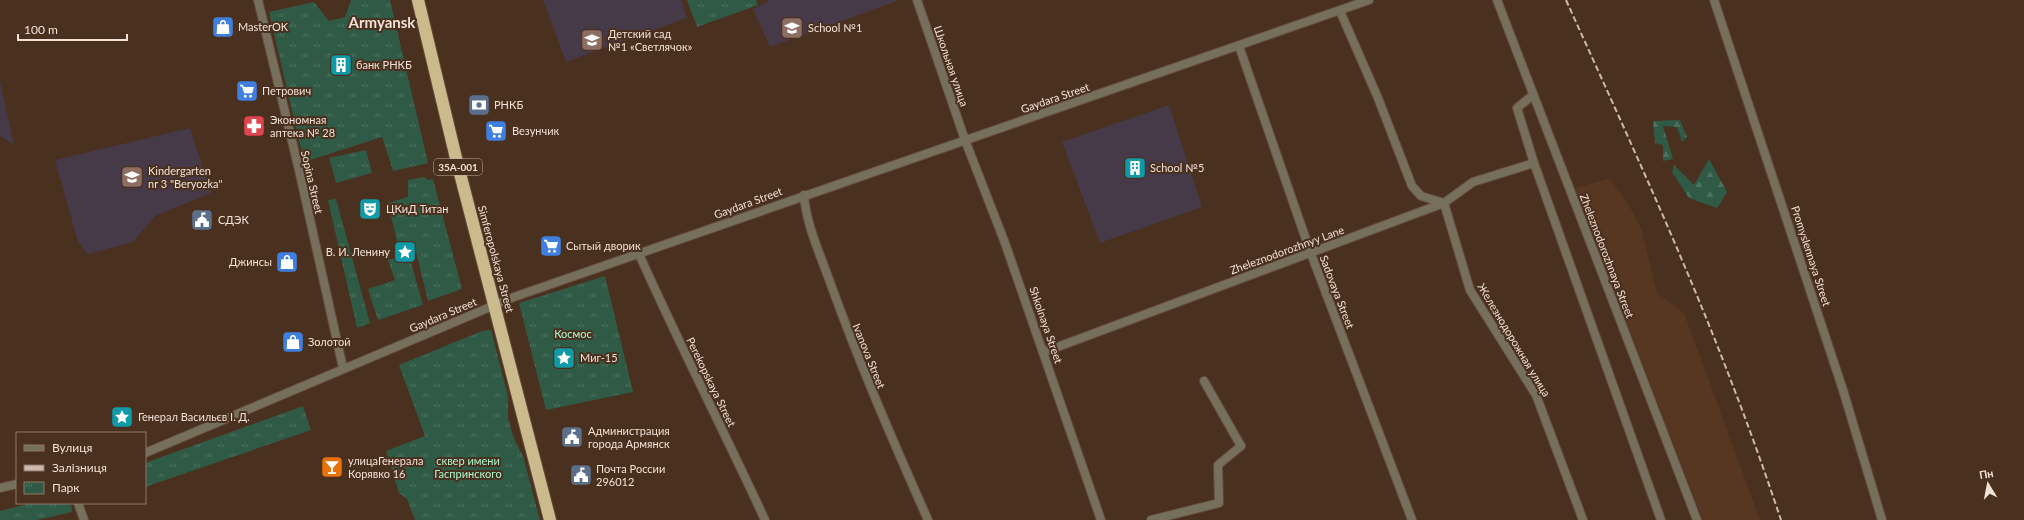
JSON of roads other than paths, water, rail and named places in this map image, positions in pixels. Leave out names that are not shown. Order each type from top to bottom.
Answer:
[{"type":"highway","name":"Simferopolskaya Street","points":[[418,1],[455,154],[550,520]]},
{"type":"street","name":"Sopina Street","points":[[258,0],[299,170],[343,368]]},
{"type":"street","name":"Школьная улица","points":[[917,0],[965,140]]},
{"type":"street","name":"Gaydara Street","points":[[146,453],[343,368],[462,320],[495,304],[804,195],[1239,46],[1368,0]]},
{"type":"street","name":"Zheleznodorozhnaya Street","points":[[1497,0],[1697,520]]},
{"type":"street","name":"Promyslennaya Street","points":[[1714,0],[1843,390],[1882,520]]},
{"type":"street","points":[[1340,11],[1378,98],[1412,186],[1421,196],[1444,203]]},
{"type":"street","name":"Sadovaya Street","points":[[1239,46],[1310,252],[1412,520]]},
{"type":"street","points":[[1533,96],[1517,108],[1534,163],[1661,520]]},
{"type":"street","name":"Shkolnaya Street","points":[[965,140],[1005,243],[1101,520]]},
{"type":"street","name":"Zheleznodorozhnyy Lane","points":[[1044,352],[1444,203],[1473,182],[1534,163]]},
{"type":"street","name":"Ivanova Street","points":[[804,195],[805,204],[816,241],[853,346],[928,520]]},
{"type":"street","name":"Железнодорожная улица","points":[[1444,203],[1470,290],[1536,395],[1583,520]]},
{"type":"street","name":"Perekopskaya Street","points":[[639,254],[673,330],[739,463],[765,520]]},
{"type":"street","points":[[1151,520],[1219,503],[1218,466],[1241,446],[1204,381]]},
{"type":"street","points":[[0,488],[16,484]]},
{"type":"street","points":[[78,504],[84,520]]},
{"type":"railway","points":[[1566,0],[1694,288],[1758,453],[1781,520]]},
{"type":"place","name":"MasterOK","points":[[223,27]]},
{"type":"place","name":"School №1","points":[[792,28]]},
{"type":"place","name":"Детский сад №1 «Светлячок»","points":[[592,40]]},
{"type":"place","name":"банк РНКБ","points":[[341,65]]},
{"type":"place","name":"Петрович","points":[[247,91]]},
{"type":"place","name":"РНКБ","points":[[479,105]]},
{"type":"place","name":"Экономная аптека № 28","points":[[254,126]]},
{"type":"place","name":"Везунчик","points":[[496,131]]},
{"type":"place","name":"School №5","points":[[1135,168]]},
{"type":"place","name":"Kindergarten nr 3 \"Beryozka\"","points":[[132,177]]},
{"type":"place","name":"ЦКиД Титан","points":[[370,209]]},
{"type":"place","name":"СДЭК","points":[[202,220]]},
{"type":"place","name":"Сытый дворик","points":[[551,246]]},
{"type":"place","name":"В. И. Ленину","points":[[405,252]]},
{"type":"place","name":"Джинсы","points":[[287,262]]},
{"type":"place","name":"Золотой","points":[[293,342]]},
{"type":"place","name":"Миг-15","points":[[564,358]]},
{"type":"place","name":"Генерал Васильєв І. Д.","points":[[122,417]]},
{"type":"place","name":"Администрация города Армянск","points":[[572,437]]},
{"type":"place","name":"улицаГенерала Корявко 16","points":[[332,467]]},
{"type":"place","name":"Почта России 296012","points":[[581,475]]},
{"type":"district","name":"Armyansk","points":[[382,23]]},
{"type":"park label","name":"Космос","points":[[573,334]]},
{"type":"park label","name":"сквер имени Гаспринского","points":[[468,467]]}]
